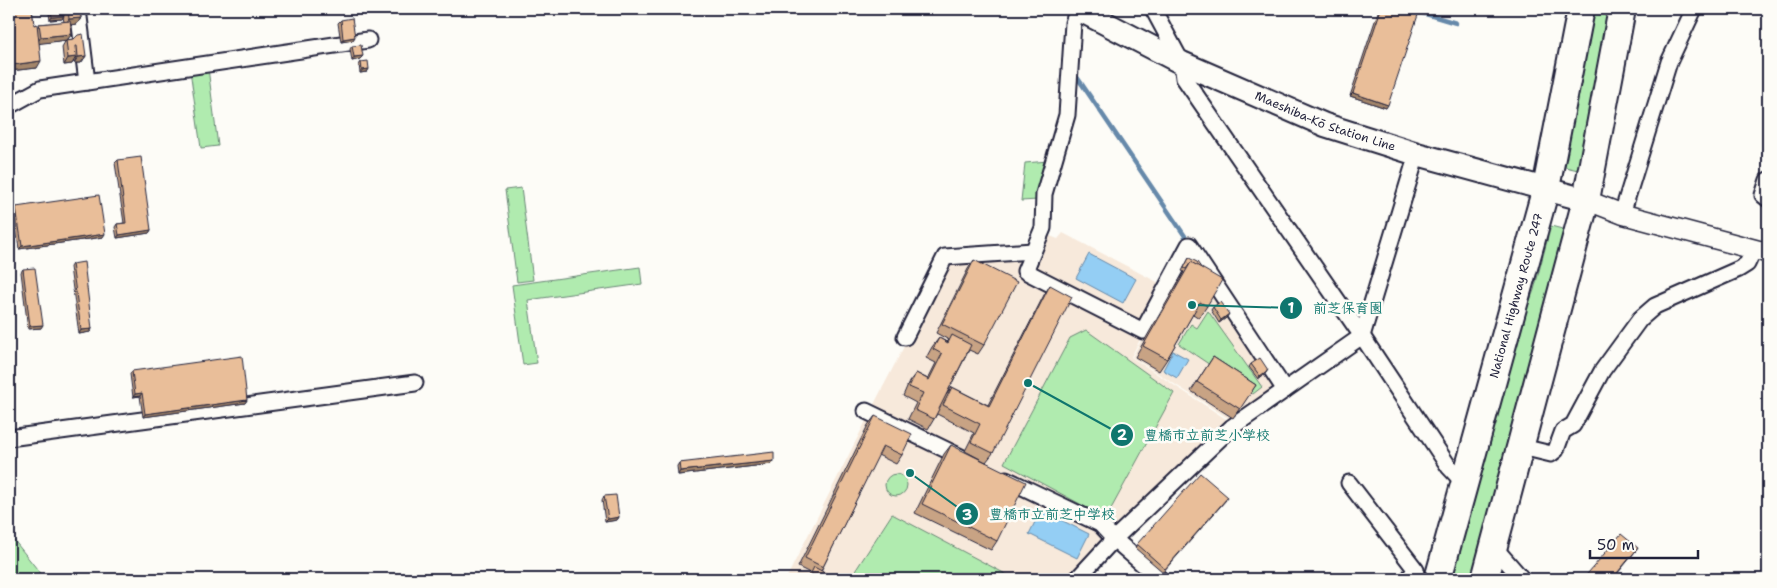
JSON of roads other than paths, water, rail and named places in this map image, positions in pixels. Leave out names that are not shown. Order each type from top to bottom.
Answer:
[{"type":"highway","name":"National Highway Route 247","points":[[1438,579],[1546,188],[1581,9]]},
{"type":"highway","points":[[1485,579],[1522,447],[1586,200],[1622,9]]},
{"type":"main road","name":"Maeshiba-Kō Station Line","points":[[1078,9],[1182,63],[1325,125],[1417,154],[1586,200]]},
{"type":"street","points":[[78,9],[87,82]]},
{"type":"street","points":[[1078,9],[1073,23],[1067,115],[1044,194],[1044,228],[1025,271],[1142,331],[1189,245],[1285,390]]},
{"type":"street","points":[[1153,9],[1182,63],[1184,78],[1362,336],[1449,467],[1464,484]]},
{"type":"street","points":[[1622,214],[1669,62],[1694,9]]},
{"type":"street","points":[[9,106],[40,89],[368,40]]},
{"type":"street","points":[[1077,579],[1114,539],[1232,427],[1362,336],[1417,154]]},
{"type":"street","points":[[1768,180],[1763,195],[1768,198]]},
{"type":"street","points":[[1586,200],[1622,214],[1761,251]]},
{"type":"street","points":[[905,337],[945,257],[1033,251]]},
{"type":"street","points":[[1522,447],[1550,454],[1556,450],[1563,431],[1573,425],[1602,370],[1640,319],[1655,306],[1739,269],[1761,251]]},
{"type":"street","points":[[9,438],[415,383]]},
{"type":"street","points":[[866,411],[974,463]]},
{"type":"street","points":[[992,472],[1100,524],[1114,539],[1160,579]]},
{"type":"street","points":[[1349,482],[1416,570],[1408,579]]},
{"type":"street","points":[[1494,547],[1522,579]]},
{"type":"water","points":[[1089,254],[1136,279],[1123,303],[1076,278]]},
{"type":"water","points":[[1173,351],[1188,359],[1177,378],[1163,370]]},
{"type":"water","points":[[1041,510],[1089,534],[1077,558],[1029,534]]},
{"type":"waterway","points":[[1409,9],[1456,23]]},
{"type":"waterway","points":[[1077,77],[1189,242]]},
{"type":"place","name":"前芝保育園","points":[[1192,305]]},
{"type":"place","name":"豊橋市立前芝小学校","points":[[1028,383]]},
{"type":"place","name":"豊橋市立前芝中学校","points":[[910,473]]}]
